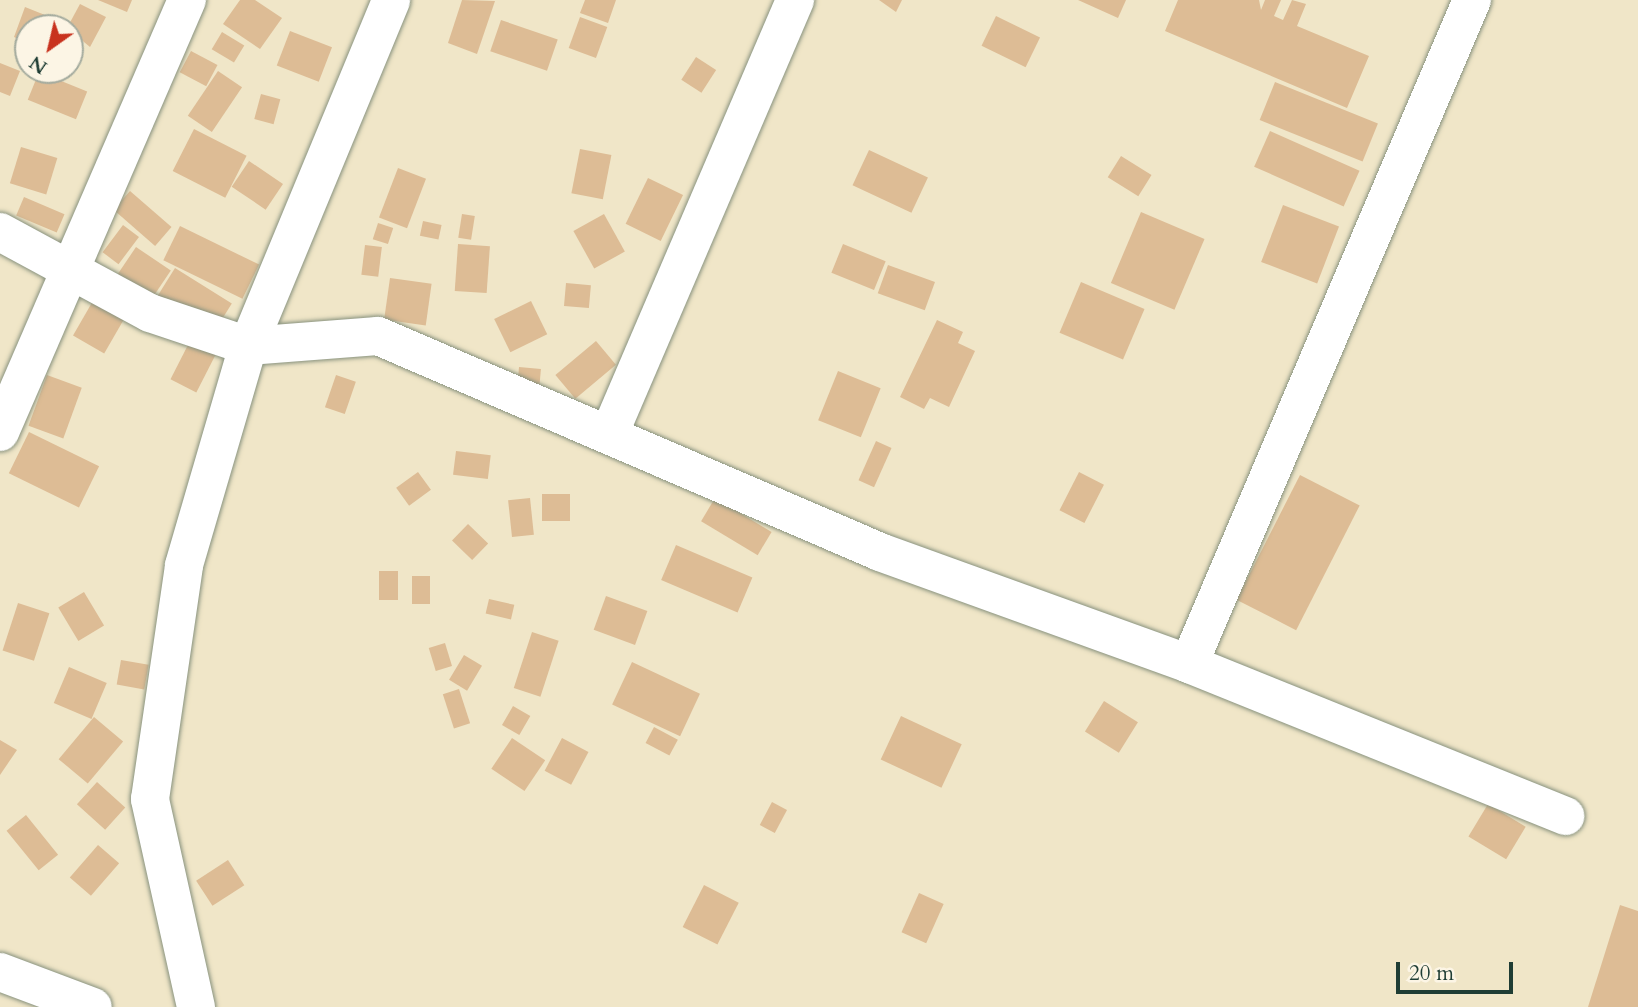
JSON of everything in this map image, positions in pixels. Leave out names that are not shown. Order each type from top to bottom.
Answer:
[{"type":"street","points":[[0,432],[187,0]]},
{"type":"street","points":[[196,1007],[150,799],[184,565],[248,346],[391,0]]},
{"type":"street","points":[[610,432],[794,0]]},
{"type":"street","points":[[1189,663],[1472,0]]},
{"type":"street","points":[[0,232],[72,267],[150,313],[248,346],[378,336],[610,432],[880,552],[1189,663],[1565,816]]},
{"type":"street","points":[[0,972],[93,1007]]},
{"type":"building","points":[[98,0],[132,0],[127,12]]},
{"type":"building","points":[[240,0],[255,0],[282,18],[260,49],[223,24]]},
{"type":"building","points":[[462,0],[495,1],[477,54],[448,43]]},
{"type":"building","points":[[585,0],[616,0],[608,23],[580,13]]},
{"type":"building","points":[[879,0],[902,0],[896,12]]},
{"type":"building","points":[[1078,0],[1126,0],[1118,18]]},
{"type":"building","points":[[1178,0],[1259,0],[1261,10],[1265,0],[1281,0],[1274,16],[1283,20],[1292,0],[1306,4],[1297,26],[1369,56],[1347,108],[1165,31]]},
{"type":"building","points":[[80,4],[106,17],[90,47],[84,42],[84,14],[75,14]]},
{"type":"building","points":[[25,7],[42,14],[22,14]]},
{"type":"building","points":[[996,16],[1040,37],[1026,67],[982,46]]},
{"type":"building","points":[[580,17],[607,27],[596,58],[569,48]]},
{"type":"building","points":[[501,20],[558,40],[547,71],[490,51]]},
{"type":"building","points":[[290,31],[332,47],[319,82],[277,66]]},
{"type":"building","points":[[222,32],[244,45],[234,63],[212,49]]},
{"type":"building","points":[[191,51],[217,65],[206,86],[180,72]]},
{"type":"building","points":[[696,57],[716,70],[701,93],[681,80]]},
{"type":"building","points":[[0,63],[14,69],[15,84],[10,96],[0,92]]},
{"type":"building","points":[[218,71],[242,87],[212,132],[188,116]]},
{"type":"building","points":[[1275,82],[1378,124],[1363,162],[1260,120]]},
{"type":"building","points":[[34,84],[69,84],[87,91],[76,119],[28,100]]},
{"type":"building","points":[[261,94],[280,99],[274,124],[254,119]]},
{"type":"building","points":[[194,129],[247,156],[225,198],[173,171]]},
{"type":"building","points":[[1270,131],[1360,171],[1344,206],[1254,167]]},
{"type":"building","points":[[21,147],[57,158],[46,194],[10,183]]},
{"type":"building","points":[[580,149],[611,155],[603,199],[571,193]]},
{"type":"building","points":[[869,150],[928,177],[911,213],[853,185]]},
{"type":"building","points":[[1121,156],[1152,175],[1138,196],[1108,177]]},
{"type":"building","points":[[249,161],[283,184],[266,210],[232,187]]},
{"type":"building","points":[[398,168],[426,179],[407,228],[379,217]]},
{"type":"building","points":[[648,178],[683,195],[661,241],[626,224]]},
{"type":"building","points":[[130,191],[172,227],[155,246],[114,210]]},
{"type":"building","points":[[24,197],[65,214],[57,233],[16,215]]},
{"type":"building","points":[[1283,205],[1339,227],[1317,283],[1261,262]]},
{"type":"building","points":[[1141,212],[1205,239],[1174,310],[1111,283]]},
{"type":"building","points":[[462,214],[475,216],[471,240],[458,238]]},
{"type":"building","points":[[604,214],[625,252],[594,269],[573,231]]},
{"type":"building","points":[[423,221],[442,225],[438,240],[420,236]]},
{"type":"building","points":[[378,223],[393,228],[388,244],[373,239]]},
{"type":"building","points":[[123,225],[139,237],[119,264],[103,252]]},
{"type":"building","points":[[180,226],[259,265],[242,299],[163,260]]},
{"type":"building","points":[[458,244],[490,246],[487,293],[455,291]]},
{"type":"building","points":[[843,244],[886,261],[874,290],[831,273]]},
{"type":"building","points":[[365,245],[382,247],[378,277],[361,275]]},
{"type":"building","points":[[136,247],[171,270],[148,304],[113,281]]},
{"type":"building","points":[[888,265],[935,282],[925,310],[878,293]]},
{"type":"building","points":[[175,268],[232,304],[205,346],[149,310]]},
{"type":"building","points":[[390,278],[432,284],[426,325],[384,320]]},
{"type":"building","points":[[1081,282],[1145,309],[1123,360],[1060,333]]},
{"type":"building","points":[[566,283],[591,285],[589,308],[564,306]]},
{"type":"building","points":[[101,287],[132,305],[104,353],[73,335]]},
{"type":"building","points":[[531,301],[547,334],[510,352],[494,319]]},
{"type":"building","points":[[937,320],[963,332],[958,343],[975,351],[949,407],[930,398],[924,409],[900,397]]},
{"type":"building","points":[[190,341],[216,354],[196,392],[170,379]]},
{"type":"building","points":[[596,341],[616,365],[575,399],[555,375]]},
{"type":"building","points":[[519,367],[541,369],[539,389],[517,387]]},
{"type":"building","points":[[838,371],[881,388],[861,437],[818,420]]},
{"type":"building","points":[[47,375],[82,388],[63,438],[29,426]]},
{"type":"building","points":[[336,375],[356,382],[345,414],[325,407]]},
{"type":"building","points":[[29,432],[99,466],[79,508],[9,473]]},
{"type":"building","points":[[876,441],[892,448],[874,487],[859,480]]},
{"type":"building","points":[[456,451],[491,455],[488,479],[453,475]]},
{"type":"building","points":[[418,472],[431,490],[409,506],[396,488]]},
{"type":"building","points":[[1079,472],[1104,485],[1084,523],[1059,510]]},
{"type":"building","points":[[1300,475],[1360,505],[1296,630],[1236,600]]},
{"type":"building","points":[[542,494],[570,494],[570,521],[542,521]]},
{"type":"building","points":[[530,498],[534,535],[512,537],[508,500]]},
{"type":"building","points":[[715,498],[772,532],[758,555],[701,521]]},
{"type":"building","points":[[468,524],[488,543],[472,560],[452,541]]},
{"type":"building","points":[[676,545],[752,577],[738,612],[661,580]]},
{"type":"building","points":[[379,571],[398,571],[398,600],[379,600]]},
{"type":"building","points":[[412,576],[430,576],[430,604],[412,604]]},
{"type":"building","points":[[84,592],[104,625],[78,641],[58,607]]},
{"type":"building","points":[[606,596],[647,611],[635,645],[594,630]]},
{"type":"building","points":[[489,599],[514,605],[511,619],[486,614]]},
{"type":"building","points":[[18,603],[49,613],[34,661],[3,651]]},
{"type":"building","points":[[532,632],[559,641],[540,697],[514,688]]},
{"type":"building","points":[[445,643],[452,666],[436,671],[429,648]]},
{"type":"building","points":[[464,655],[482,666],[467,691],[449,680]]},
{"type":"building","points":[[121,660],[149,665],[144,689],[117,685]]},
{"type":"building","points":[[632,662],[700,694],[680,736],[612,705]]},
{"type":"building","points":[[69,667],[107,683],[92,719],[54,703]]},
{"type":"building","points":[[459,689],[470,723],[454,728],[443,694]]},
{"type":"building","points":[[1104,701],[1138,722],[1119,753],[1085,732]]},
{"type":"building","points":[[513,706],[530,716],[519,735],[502,725]]},
{"type":"building","points":[[901,716],[962,744],[941,788],[881,760]]},
{"type":"building","points":[[94,717],[123,741],[88,784],[59,759]]},
{"type":"building","points":[[654,727],[678,740],[669,756],[646,743]]},
{"type":"building","points":[[512,738],[545,760],[524,791],[491,769]]},
{"type":"building","points":[[562,738],[588,752],[571,785],[545,771]]},
{"type":"building","points":[[0,740],[17,750],[0,775]]},
{"type":"building","points":[[97,782],[125,807],[105,830],[77,804]]},
{"type":"building","points":[[772,802],[787,810],[775,833],[760,825]]},
{"type":"building","points":[[1488,804],[1526,827],[1506,859],[1468,837]]},
{"type":"building","points":[[26,815],[58,855],[39,870],[7,831]]},
{"type":"building","points":[[98,845],[119,863],[91,896],[70,877]]},
{"type":"building","points":[[228,860],[244,885],[212,906],[196,881]]},
{"type":"building","points":[[704,885],[739,903],[717,945],[683,927]]},
{"type":"building","points":[[919,893],[944,904],[926,943],[902,932]]},
{"type":"building","points":[[1620,905],[1638,911],[1638,1007],[1588,1007]]}]
